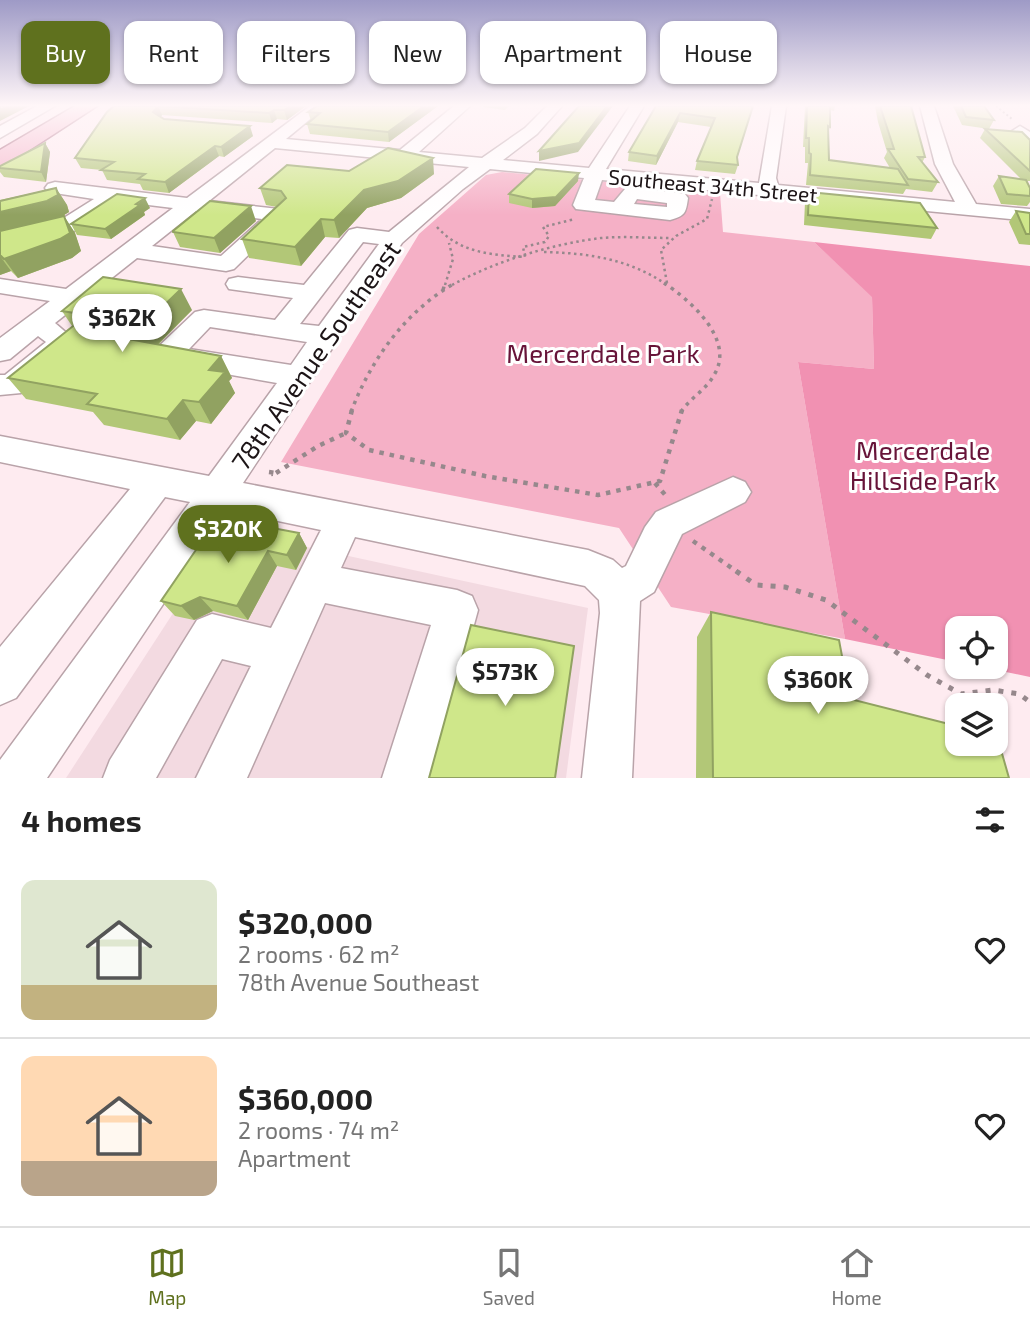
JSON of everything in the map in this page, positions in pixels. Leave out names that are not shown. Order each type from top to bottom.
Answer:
[{"type":"main road","points":[[0,159],[28,142]]},
{"type":"street","points":[[0,352],[194,202],[262,142]]},
{"type":"street","name":"Southeast 34th Street","points":[[325,142],[594,181],[629,193],[711,186],[1030,215]]},
{"type":"street","points":[[405,155],[420,142]]},
{"type":"street","name":"78th Avenue Southeast","points":[[18,778],[223,519],[298,376],[394,239],[456,185],[516,142]]},
{"type":"street","points":[[613,142],[599,164],[583,205],[629,193]]},
{"type":"street","points":[[770,190],[767,178],[773,142]]},
{"type":"street","points":[[938,142],[944,164],[969,209]]},
{"type":"street","points":[[38,199],[65,189],[194,202],[279,215],[226,264],[132,250]]},
{"type":"street","points":[[0,243],[66,226],[114,194]]},
{"type":"street","points":[[194,202],[254,202],[293,211]]},
{"type":"street","points":[[282,330],[357,234],[394,239]]},
{"type":"street","points":[[238,284],[310,293]]},
{"type":"street","points":[[0,286],[72,297]]},
{"type":"street","points":[[298,376],[167,355],[204,318],[326,336]]},
{"type":"street","points":[[0,385],[11,386],[63,342],[38,323]]},
{"type":"street","points":[[0,449],[158,480],[223,519],[345,519],[588,568],[609,581],[619,592],[621,613],[607,778]]},
{"type":"street","points":[[0,682],[158,480]]},
{"type":"street","points":[[619,592],[640,579],[650,561],[657,539],[669,523],[733,492]]},
{"type":"street","points":[[221,778],[345,519]]},
{"type":"street","points":[[314,582],[457,610],[407,778]]},
{"type":"street","points":[[128,778],[212,635],[281,652]]},
{"type":"path","points":[[346,433],[351,408],[371,366],[395,335],[443,290],[525,257],[591,239],[671,238],[705,224],[711,217],[711,186]]},
{"type":"path","points":[[525,257],[523,247],[545,242],[550,236],[543,227],[580,218]]},
{"type":"path","points":[[435,225],[449,243],[453,259],[443,290]]},
{"type":"path","points":[[667,283],[661,250],[671,238]]},
{"type":"path","points":[[449,243],[482,252],[525,257]]},
{"type":"path","points":[[346,433],[369,450],[485,476],[598,495],[660,481],[671,451],[674,427],[682,408],[717,371],[719,343],[710,326],[667,283],[629,264],[583,254],[544,252]]},
{"type":"path","points":[[272,473],[346,433]]},
{"type":"path","points":[[669,523],[756,585],[785,587],[826,600],[926,675],[961,694],[993,690],[1019,694],[1030,702]]},
{"type":"shaded area","points":[[247,534],[588,608],[566,778],[66,778],[216,547]]},
{"type":"green space","name":"Mercerdale Park","points":[[502,172],[720,193],[723,232],[814,242],[872,296],[874,369],[798,362],[845,639],[671,607],[619,528],[281,462],[419,234],[486,175]]},
{"type":"green space","name":"Mercerdale Hillside Park","points":[[814,242],[1030,266],[1030,677],[1008,672],[1008,616],[945,616],[945,660],[845,639],[798,362],[874,369],[872,297]]},
{"type":"building","points":[[86,142],[227,142],[221,147],[215,146],[165,182],[138,179],[145,174],[101,170],[114,162],[75,158]]},
{"type":"building","points":[[547,142],[580,142],[579,143],[539,151]]},
{"type":"building","points":[[635,142],[664,142],[657,156],[629,152]]},
{"type":"building","points":[[705,142],[742,142],[737,157],[738,165],[697,161]]},
{"type":"building","points":[[809,142],[828,142],[829,160],[898,169],[908,185],[810,175]]},
{"type":"building","points":[[892,142],[921,142],[925,157],[918,157],[938,182],[908,179],[888,149],[894,149]]},
{"type":"building","points":[[999,142],[1030,142],[1030,171]]},
{"type":"building","points":[[45,143],[41,172],[0,168],[0,166]]},
{"type":"building","points":[[388,148],[433,158],[398,181],[364,190],[334,220],[321,219],[295,247],[242,239],[286,198],[281,191],[260,188],[287,165],[349,171]]},
{"type":"building","points":[[536,169],[579,173],[556,197],[532,199],[509,194]]},
{"type":"building","points":[[999,176],[1026,180],[1030,196],[1007,194]]},
{"type":"building","points":[[56,188],[58,195],[47,201],[0,212],[0,201]]},
{"type":"building","points":[[809,192],[920,203],[937,228],[808,215]]},
{"type":"building","points":[[117,194],[145,198],[136,204],[140,205],[105,229],[71,224]]},
{"type":"building","points":[[210,201],[251,206],[214,238],[173,232],[173,231]]},
{"type":"building","points":[[1016,211],[1030,213],[1030,234],[1026,234]]},
{"type":"building","points":[[64,216],[70,233],[4,259],[0,255],[0,231]]},
{"type":"building","points":[[103,277],[181,289],[129,339],[221,356],[209,370],[225,372],[199,402],[183,400],[167,419],[87,404],[97,394],[8,378],[87,315],[62,311]]},
{"type":"building","points":[[246,523],[299,533],[287,555],[268,551],[237,606],[200,597],[181,606],[161,601],[200,544],[216,547],[221,539],[227,540],[235,527],[243,529]]},
{"type":"building","points":[[711,612],[839,640],[850,699],[945,723],[945,756],[1003,756],[1009,778],[713,778]]},
{"type":"building","points":[[471,625],[574,646],[555,778],[429,778]]}]
